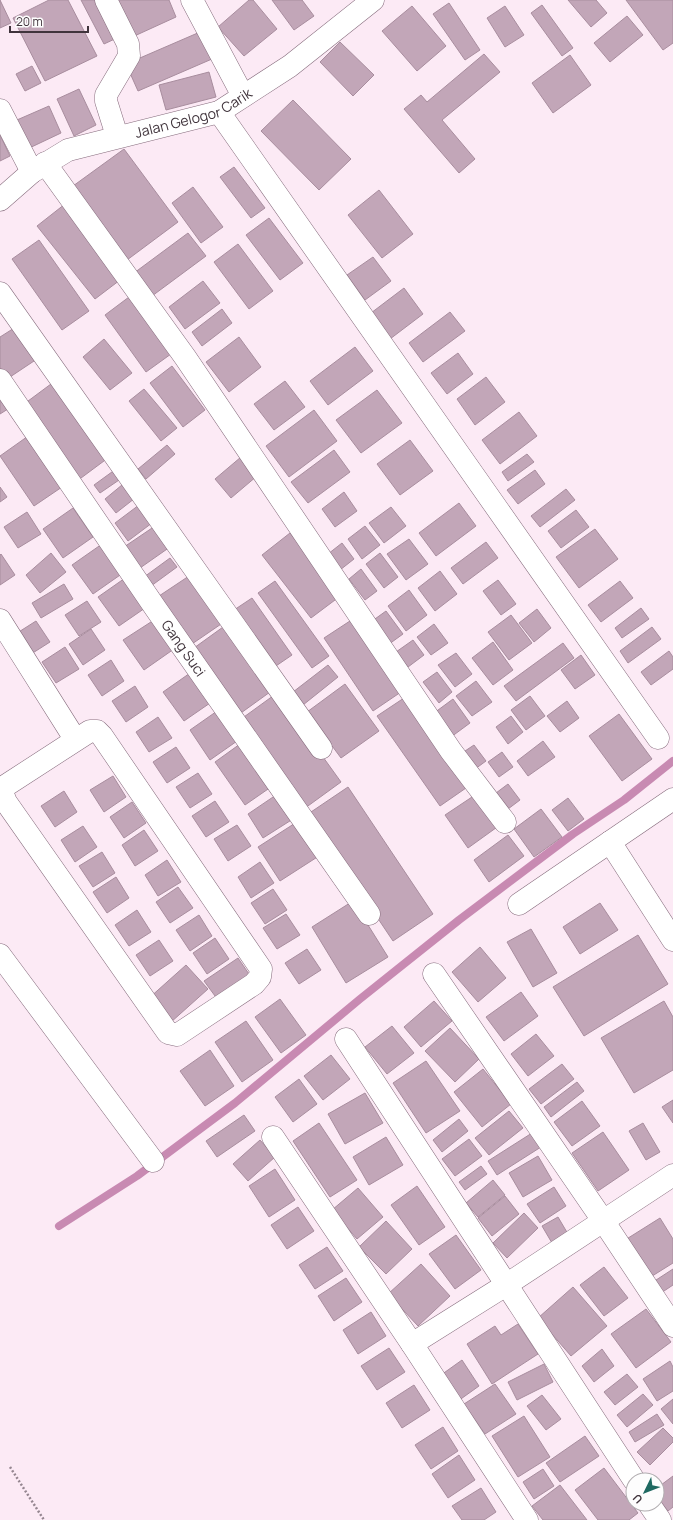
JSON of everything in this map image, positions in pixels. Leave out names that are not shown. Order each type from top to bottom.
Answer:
[{"type":"street","points":[[106,0],[128,44],[129,56],[106,95],[106,101],[117,136]]},
{"type":"street","points":[[192,0],[243,96]]},
{"type":"street","name":"Jalan Gelogor Carik","points":[[0,200],[38,168],[68,150],[117,136],[219,112],[290,66],[373,0]]},
{"type":"street","points":[[0,110],[38,168],[185,357],[451,751],[504,822]]},
{"type":"street","points":[[219,112],[658,738]]},
{"type":"street","points":[[0,293],[321,748]]},
{"type":"street","name":"Gang Suci","points":[[0,380],[156,609],[369,914]]},
{"type":"street","points":[[0,620],[75,739]]},
{"type":"street","points":[[90,731],[97,732],[102,736],[261,969],[260,977],[254,984],[177,1035],[168,1033],[6,802],[2,792],[5,786],[75,739],[90,731]]},
{"type":"street","points":[[520,904],[673,799]]},
{"type":"street","points":[[610,842],[673,940]]},
{"type":"street","points":[[0,954],[152,1161]]},
{"type":"street","points":[[434,974],[604,1222],[673,1326]]},
{"type":"street","points":[[346,1039],[629,1472]]},
{"type":"street","points":[[273,1137],[412,1344],[527,1520]]},
{"type":"street","points":[[412,1344],[604,1222],[673,1175]]},
{"type":"path","points":[[10,1467],[44,1520]]},
{"type":"building","points":[[0,0],[11,23],[0,28]]},
{"type":"building","points":[[49,0],[68,0],[97,56],[45,81],[13,18]]},
{"type":"building","points":[[81,0],[99,0],[119,37],[104,44]]},
{"type":"building","points":[[113,0],[169,0],[176,17],[130,38]]},
{"type":"building","points":[[249,0],[253,0],[277,29],[244,56],[218,27]]},
{"type":"building","points":[[272,0],[302,0],[314,16],[294,30]]},
{"type":"building","points":[[568,0],[596,0],[607,13],[591,27]]},
{"type":"building","points":[[626,0],[673,0],[673,43],[663,50]]},
{"type":"building","points":[[449,3],[480,50],[465,60],[433,14]]},
{"type":"building","points":[[542,5],[573,48],[562,56],[531,13]]},
{"type":"building","points":[[412,6],[446,46],[417,71],[382,31]]},
{"type":"building","points":[[505,6],[524,35],[505,47],[487,18]]},
{"type":"building","points":[[627,16],[643,35],[610,62],[594,43]]},
{"type":"building","points":[[200,32],[212,59],[138,91],[126,64]]},
{"type":"building","points":[[340,42],[374,75],[353,96],[320,62]]},
{"type":"building","points":[[484,54],[500,72],[442,120],[475,159],[459,173],[404,109],[421,95],[427,102]]},
{"type":"building","points":[[570,55],[591,85],[553,113],[532,83]]},
{"type":"building","points":[[32,66],[41,83],[25,91],[16,74]]},
{"type":"building","points":[[209,72],[216,97],[166,110],[159,85]]},
{"type":"building","points":[[79,89],[96,125],[74,136],[57,99]]},
{"type":"building","points":[[293,100],[351,159],[319,190],[261,131]]},
{"type":"building","points":[[49,106],[61,133],[23,151],[10,123]]},
{"type":"building","points":[[0,135],[10,156],[0,161]]},
{"type":"building","points":[[124,149],[178,222],[127,260],[73,186]]},
{"type":"building","points":[[234,167],[265,208],[251,218],[220,177]]},
{"type":"building","points":[[193,187],[223,227],[201,243],[172,203]]},
{"type":"building","points":[[379,190],[413,234],[382,258],[348,215]]},
{"type":"building","points":[[65,204],[124,277],[95,299],[37,226]]},
{"type":"building","points":[[269,218],[303,263],[280,280],[246,235]]},
{"type":"building","points":[[188,233],[206,256],[152,296],[134,273]]},
{"type":"building","points":[[39,240],[89,311],[62,330],[12,259]]},
{"type":"building","points":[[238,244],[273,291],[249,309],[214,262]]},
{"type":"building","points":[[373,257],[391,281],[365,300],[347,275]]},
{"type":"building","points":[[203,281],[220,303],[185,329],[169,307]]},
{"type":"building","points":[[404,288],[423,314],[390,339],[371,313]]},
{"type":"building","points":[[129,297],[171,354],[146,372],[105,315]]},
{"type":"building","points":[[222,309],[232,323],[202,346],[192,332]]},
{"type":"building","points":[[450,312],[465,331],[423,362],[409,343]]},
{"type":"building","points":[[19,325],[40,357],[7,379],[0,369],[0,337]]},
{"type":"building","points":[[239,337],[261,367],[229,392],[206,362]]},
{"type":"building","points":[[104,339],[132,373],[110,390],[83,357]]},
{"type":"building","points":[[355,347],[373,371],[328,405],[310,381]]},
{"type":"building","points":[[458,353],[473,374],[447,394],[431,373]]},
{"type":"building","points":[[172,366],[205,410],[183,427],[150,383]]},
{"type":"building","points":[[486,377],[505,402],[475,425],[457,399]]},
{"type":"building","points":[[55,381],[112,455],[77,481],[20,407]]},
{"type":"building","points":[[285,381],[305,407],[274,430],[254,404]]},
{"type":"building","points":[[144,389],[177,428],[161,441],[129,401]]},
{"type":"building","points":[[377,390],[402,423],[361,453],[336,420]]},
{"type":"building","points":[[0,399],[8,409],[0,414]]},
{"type":"building","points":[[314,410],[337,441],[289,477],[266,446]]},
{"type":"building","points":[[519,412],[537,436],[500,464],[482,440]]},
{"type":"building","points":[[31,434],[65,485],[34,506],[0,456]]},
{"type":"building","points":[[410,440],[433,471],[400,495],[377,464]]},
{"type":"building","points":[[167,445],[175,454],[146,479],[138,469]]},
{"type":"building","points":[[334,450],[350,472],[308,503],[291,482]]},
{"type":"building","points":[[527,454],[534,462],[508,481],[502,472]]},
{"type":"building","points":[[241,457],[257,476],[231,498],[215,479]]},
{"type":"building","points":[[116,469],[122,478],[100,493],[94,485]]},
{"type":"building","points":[[535,470],[545,484],[518,504],[507,490]]},
{"type":"building","points":[[128,480],[139,495],[116,513],[105,499]]},
{"type":"building","points":[[0,487],[7,497],[0,502]]},
{"type":"building","points":[[566,489],[575,500],[540,527],[531,516]]},
{"type":"building","points":[[344,492],[357,511],[335,527],[322,509]]},
{"type":"building","points":[[459,503],[476,526],[436,556],[419,533]]},
{"type":"building","points":[[139,505],[152,523],[128,541],[115,523]]},
{"type":"building","points":[[391,507],[406,526],[384,543],[369,523]]},
{"type":"building","points":[[73,508],[93,537],[63,558],[43,529]]},
{"type":"building","points":[[576,510],[589,527],[561,548],[548,531]]},
{"type":"building","points":[[27,512],[41,534],[18,548],[4,527]]},
{"type":"building","points":[[155,526],[170,547],[140,568],[124,547]]},
{"type":"building","points":[[365,526],[380,545],[362,559],[348,539]]},
{"type":"building","points":[[595,529],[618,559],[579,588],[556,557]]},
{"type":"building","points":[[290,533],[339,597],[311,618],[262,555]]},
{"type":"building","points":[[409,539],[428,564],[406,580],[387,554]]},
{"type":"building","points":[[486,542],[498,558],[463,584],[451,568]]},
{"type":"building","points":[[342,543],[354,559],[340,570],[328,554]]},
{"type":"building","points":[[102,544],[123,573],[93,594],[72,565]]},
{"type":"building","points":[[51,553],[66,572],[40,593],[26,575]]},
{"type":"building","points":[[380,553],[398,577],[384,588],[366,564]]},
{"type":"building","points":[[1,554],[15,575],[0,585],[0,555]]},
{"type":"building","points":[[170,558],[177,567],[151,586],[144,577]]},
{"type":"building","points":[[361,569],[377,591],[365,600],[349,579]]},
{"type":"building","points":[[440,571],[457,594],[435,611],[418,588]]},
{"type":"building","points":[[195,572],[227,620],[189,646],[156,598]]},
{"type":"building","points":[[128,576],[148,606],[119,626],[98,597]]},
{"type":"building","points":[[498,580],[516,604],[501,615],[483,591]]},
{"type":"building","points":[[275,581],[329,656],[312,668],[258,593]]},
{"type":"building","points":[[620,581],[633,598],[601,622],[588,605]]},
{"type":"building","points":[[64,584],[73,599],[41,618],[32,603]]},
{"type":"building","points":[[409,590],[427,615],[406,631],[388,606]]},
{"type":"building","points":[[252,598],[292,655],[273,668],[234,610]]},
{"type":"building","points":[[87,601],[101,622],[79,636],[65,615]]},
{"type":"building","points":[[641,608],[649,619],[622,638],[615,628]]},
{"type":"building","points":[[537,609],[551,628],[534,642],[519,623]]},
{"type":"building","points":[[386,611],[403,634],[385,647],[368,624]]},
{"type":"building","points":[[511,615],[532,643],[509,660],[488,632]]},
{"type":"building","points":[[353,619],[401,692],[373,711],[324,638]]},
{"type":"building","points":[[154,620],[174,649],[144,670],[123,640]]},
{"type":"building","points":[[36,621],[50,642],[28,656],[14,635]]},
{"type":"building","points":[[230,622],[277,687],[234,718],[187,653]]},
{"type":"building","points":[[434,624],[448,643],[431,655],[417,637]]},
{"type":"building","points":[[652,627],[661,639],[628,663],[620,651]]},
{"type":"building","points":[[91,629],[105,650],[83,665],[69,644]]},
{"type":"building","points":[[413,640],[424,655],[408,667],[396,652]]},
{"type":"building","points":[[493,642],[513,670],[493,685],[472,658]]},
{"type":"building","points":[[563,643],[574,658],[516,701],[504,686]]},
{"type":"building","points":[[65,647],[79,669],[56,683],[42,662]]},
{"type":"building","points":[[669,651],[673,657],[673,669],[651,685],[641,672]]},
{"type":"building","points":[[456,653],[472,674],[455,687],[438,665]]},
{"type":"building","points":[[581,655],[595,675],[575,689],[561,670]]},
{"type":"building","points":[[111,660],[124,681],[102,696],[88,675]]},
{"type":"building","points":[[328,665],[338,677],[303,705],[293,692]]},
{"type":"building","points":[[193,671],[213,701],[184,721],[163,692]]},
{"type":"building","points":[[437,672],[452,692],[439,703],[423,682]]},
{"type":"building","points":[[476,681],[492,702],[472,716],[456,696]]},
{"type":"building","points":[[345,684],[379,731],[341,758],[307,712]]},
{"type":"building","points":[[135,686],[148,707],[126,722],[112,701]]},
{"type":"building","points":[[277,693],[341,782],[301,811],[237,722]]},
{"type":"building","points":[[530,696],[545,716],[526,730],[511,710]]},
{"type":"building","points":[[404,698],[466,788],[440,806],[377,716]]},
{"type":"building","points":[[453,699],[470,723],[451,737],[434,713]]},
{"type":"building","points":[[567,701],[579,718],[560,732],[547,716]]},
{"type":"building","points":[[220,709],[240,739],[210,760],[190,730]]},
{"type":"building","points":[[619,714],[652,759],[622,781],[589,736]]},
{"type":"building","points":[[511,716],[523,732],[508,744],[496,727]]},
{"type":"building","points":[[158,717],[172,738],[149,752],[136,732]]},
{"type":"building","points":[[543,741],[555,757],[528,776],[517,761]]},
{"type":"building","points":[[240,744],[271,787],[245,805],[215,762]]},
{"type":"building","points":[[474,745],[486,761],[471,772],[459,755]]},
{"type":"building","points":[[176,747],[190,768],[167,783],[153,762]]},
{"type":"building","points":[[502,752],[513,767],[499,777],[488,762]]},
{"type":"building","points":[[198,773],[212,794],[190,808],[176,787]]},
{"type":"building","points":[[113,776],[126,797],[104,812],[90,790]]},
{"type":"building","points":[[508,784],[520,800],[504,812],[492,796]]},
{"type":"building","points":[[348,787],[433,914],[393,941],[308,814]]},
{"type":"building","points":[[64,791],[77,812],[55,827],[41,806]]},
{"type":"building","points":[[478,793],[500,825],[468,848],[445,815]]},
{"type":"building","points":[[276,795],[293,819],[263,838],[248,814]]},
{"type":"building","points":[[568,798],[584,819],[568,831],[552,810]]},
{"type":"building","points":[[215,801],[229,822],[206,837],[192,816]]},
{"type":"building","points":[[132,802],[146,823],[124,838],[110,817]]},
{"type":"building","points":[[541,809],[562,837],[534,857],[514,829]]},
{"type":"building","points":[[300,820],[322,854],[280,881],[258,847]]},
{"type":"building","points":[[237,825],[251,846],[228,861],[214,839]]},
{"type":"building","points":[[83,826],[97,847],[75,862],[61,840]]},
{"type":"building","points":[[144,830],[158,851],[135,866],[122,845]]},
{"type":"building","points":[[508,835],[524,856],[489,882],[474,860]]},
{"type":"building","points":[[102,852],[115,873],[93,887],[79,866]]},
{"type":"building","points":[[167,860],[181,882],[158,896],[145,875]]},
{"type":"building","points":[[260,862],[274,883],[251,898],[238,877]]},
{"type":"building","points":[[116,877],[129,898],[107,913],[93,892]]},
{"type":"building","points":[[178,887],[193,908],[170,923],[156,902]]},
{"type":"building","points":[[273,889],[287,910],[265,924],[251,903]]},
{"type":"building","points":[[353,901],[388,957],[346,983],[312,927]]},
{"type":"building","points":[[600,903],[618,930],[580,954],[563,927]]},
{"type":"building","points":[[137,910],[151,932],[129,946],[115,925]]},
{"type":"building","points":[[286,914],[300,935],[277,949],[263,928]]},
{"type":"building","points":[[199,915],[212,936],[190,951],[176,930]]},
{"type":"building","points":[[531,929],[557,973],[533,987],[507,942]]},
{"type":"building","points":[[638,935],[668,984],[584,1036],[553,987]]},
{"type":"building","points":[[215,938],[229,959],[207,974],[193,953]]},
{"type":"building","points":[[159,940],[173,961],[150,976],[136,955]]},
{"type":"building","points":[[480,947],[506,978],[478,1002],[452,972]]},
{"type":"building","points":[[307,949],[321,970],[299,984],[285,963]]},
{"type":"building","points":[[238,958],[251,977],[218,1000],[204,981]]},
{"type":"building","points":[[186,965],[208,989],[170,1023],[148,999]]},
{"type":"building","points":[[521,992],[538,1016],[504,1041],[486,1017]]},
{"type":"building","points":[[280,999],[306,1035],[281,1053],[255,1017]]},
{"type":"building","points":[[434,1001],[452,1021],[421,1047],[404,1027]]},
{"type":"building","points":[[664,1001],[673,1017],[673,1070],[634,1093],[601,1038]]},
{"type":"building","points":[[246,1021],[273,1060],[242,1082],[215,1042]]},
{"type":"building","points":[[392,1026],[414,1053],[387,1074],[365,1047]]},
{"type":"building","points":[[450,1028],[479,1059],[455,1082],[425,1051]]},
{"type":"building","points":[[536,1034],[554,1056],[528,1076],[511,1054]]},
{"type":"building","points":[[210,1050],[234,1086],[205,1106],[180,1071]]},
{"type":"building","points":[[331,1055],[350,1079],[323,1100],[304,1076]]},
{"type":"building","points":[[426,1061],[460,1111],[426,1133],[393,1083]]},
{"type":"building","points":[[562,1064],[574,1079],[541,1104],[529,1089]]},
{"type":"building","points":[[483,1069],[511,1104],[482,1127],[454,1092]]},
{"type":"building","points":[[299,1079],[317,1104],[293,1122],[275,1097]]},
{"type":"building","points":[[577,1082],[584,1091],[551,1117],[544,1107]]},
{"type":"building","points":[[365,1093],[383,1123],[345,1144],[328,1114]]},
{"type":"building","points":[[673,1100],[673,1123],[662,1107]]},
{"type":"building","points":[[582,1101],[600,1126],[572,1146],[554,1122]]},
{"type":"building","points":[[509,1111],[523,1128],[489,1155],[475,1138]]},
{"type":"building","points":[[244,1115],[255,1131],[217,1157],[206,1141]]},
{"type":"building","points":[[459,1119],[468,1131],[442,1152],[433,1140]]},
{"type":"building","points":[[319,1123],[357,1180],[330,1197],[293,1141]]},
{"type":"building","points":[[643,1123],[660,1152],[646,1160],[629,1131]]},
{"type":"building","points":[[603,1132],[629,1170],[598,1191],[572,1153]]},
{"type":"building","points":[[532,1133],[541,1147],[497,1175],[488,1161]]},
{"type":"building","points":[[386,1137],[403,1165],[369,1185],[353,1157]]},
{"type":"building","points":[[469,1139],[482,1156],[455,1176],[442,1159]]},
{"type":"building","points":[[260,1140],[275,1157],[248,1181],[233,1164]]},
{"type":"building","points":[[538,1156],[552,1180],[523,1197],[509,1173]]},
{"type":"building","points":[[481,1166],[487,1174],[465,1190],[459,1182]]},
{"type":"building","points":[[275,1169],[295,1200],[269,1217],[249,1186]]},
{"type":"building","points":[[493,1180],[505,1195],[478,1217],[466,1203]]},
{"type":"building","points":[[417,1186],[445,1227],[419,1245],[391,1205]]},
{"type":"building","points":[[554,1187],[566,1206],[540,1223],[527,1204]]},
{"type":"building","points":[[358,1188],[383,1217],[357,1239],[332,1210]]},
{"type":"building","points":[[505,1196],[519,1214],[492,1236],[478,1218]]},
{"type":"building","points":[[298,1207],[314,1231],[287,1249],[271,1225]]},
{"type":"building","points":[[524,1213],[538,1228],[507,1258],[493,1243]]},
{"type":"building","points":[[558,1217],[568,1234],[552,1243],[542,1226]]},
{"type":"building","points":[[660,1218],[673,1239],[673,1263],[649,1278],[625,1240]]},
{"type":"building","points":[[386,1221],[412,1249],[386,1274],[359,1247]]},
{"type":"building","points":[[456,1235],[481,1270],[455,1289],[429,1254]]},
{"type":"building","points":[[327,1247],[343,1271],[315,1289],[299,1265]]},
{"type":"building","points":[[421,1264],[450,1296],[418,1326],[388,1294]]},
{"type":"building","points":[[604,1267],[628,1298],[604,1316],[580,1285]]},
{"type":"building","points":[[673,1269],[673,1285],[661,1293],[653,1282]]},
{"type":"building","points":[[346,1278],[362,1302],[334,1321],[318,1296]]},
{"type":"building","points":[[573,1287],[607,1326],[571,1356],[538,1318]]},
{"type":"building","points":[[646,1309],[671,1342],[636,1368],[611,1334]]},
{"type":"building","points":[[371,1312],[386,1336],[358,1354],[343,1330]]},
{"type":"building","points":[[518,1324],[538,1354],[492,1384],[467,1344],[495,1326],[501,1335]]},
{"type":"building","points":[[389,1348],[405,1372],[377,1390],[361,1366]]},
{"type":"building","points":[[602,1349],[614,1366],[594,1382],[582,1366]]},
{"type":"building","points":[[462,1360],[479,1386],[458,1401],[441,1375]]},
{"type":"building","points":[[670,1361],[673,1367],[673,1391],[657,1401],[643,1379]]},
{"type":"building","points":[[544,1364],[553,1382],[517,1400],[508,1382]]},
{"type":"building","points":[[627,1374],[638,1387],[615,1405],[604,1392]]},
{"type":"building","points":[[495,1384],[516,1414],[485,1434],[464,1404]]},
{"type":"building","points":[[414,1385],[430,1410],[402,1428],[386,1403]]},
{"type":"building","points":[[643,1394],[653,1405],[627,1427],[617,1415]]},
{"type":"building","points":[[542,1395],[561,1419],[546,1430],[527,1406]]},
{"type":"building","points":[[673,1399],[673,1424],[661,1409]]},
{"type":"building","points":[[657,1414],[664,1425],[635,1442],[629,1432]]},
{"type":"building","points":[[524,1416],[550,1457],[518,1477],[492,1436]]},
{"type":"building","points":[[443,1427],[458,1451],[431,1469],[415,1445]]},
{"type":"building","points":[[663,1428],[673,1438],[673,1442],[650,1465],[637,1452]]},
{"type":"building","points":[[585,1436],[599,1456],[560,1482],[546,1463]]},
{"type":"building","points":[[459,1455],[475,1480],[448,1498],[432,1474]]},
{"type":"building","points":[[604,1468],[625,1496],[625,1512],[638,1513],[629,1520],[598,1520],[575,1490]]},
{"type":"building","points":[[543,1469],[554,1486],[534,1499],[523,1482]]},
{"type":"building","points":[[673,1476],[673,1507],[668,1511],[665,1507],[665,1482]]},
{"type":"building","points":[[560,1485],[587,1520],[543,1520],[532,1506]]},
{"type":"building","points":[[481,1488],[496,1512],[484,1520],[462,1520],[452,1506]]},
{"type":"waterway","points":[[59,1226],[137,1176],[235,1103],[360,999],[459,920],[573,834],[624,800],[673,761]]}]
